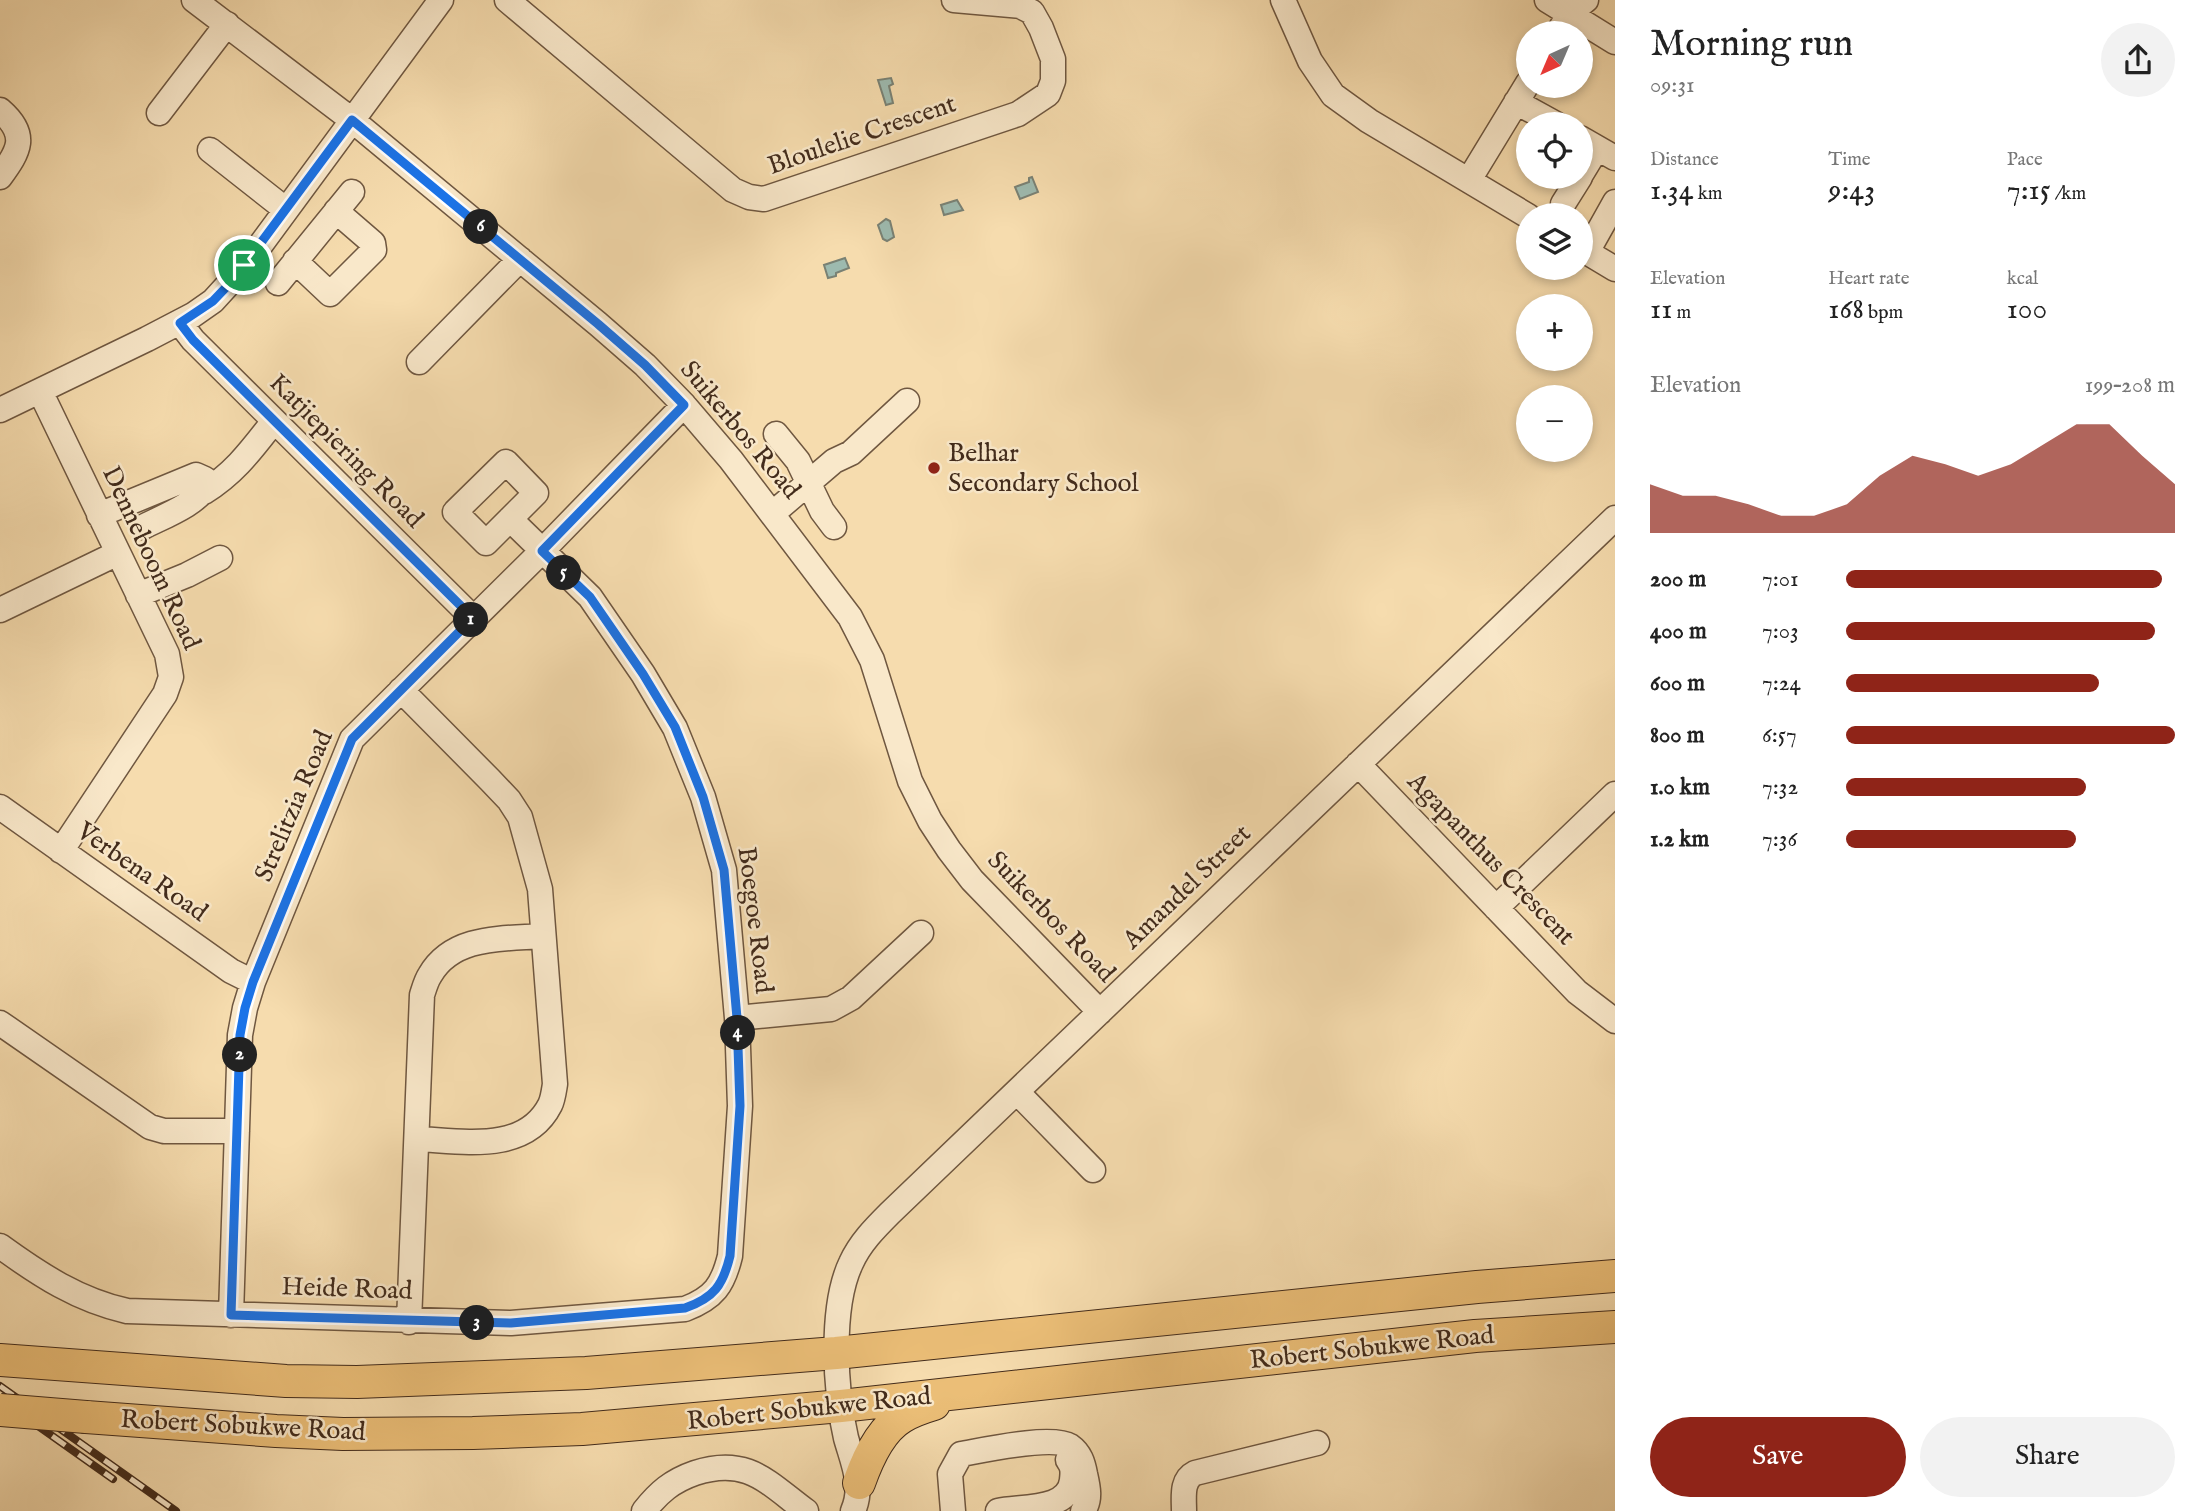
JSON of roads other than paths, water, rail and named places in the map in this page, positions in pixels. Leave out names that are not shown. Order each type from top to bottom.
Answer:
[{"type":"main road","name":"Robert Sobukwe Road","points":[[0,1360],[220,1377],[357,1382],[586,1373],[836,1353],[1615,1276]]},
{"type":"main road","name":"Robert Sobukwe Road","points":[[0,1410],[343,1434],[582,1429],[841,1406],[1475,1336],[1615,1326]]},
{"type":"main road","points":[[856,1497],[867,1461],[892,1425],[902,1416],[965,1393]]},
{"type":"street","name":"Suikerbos Road","points":[[194,0],[352,120],[636,357],[684,405],[731,460],[862,636],[910,781],[948,850],[972,880],[1100,1012]]},
{"type":"street","points":[[0,410],[180,323],[213,301],[234,279],[441,0]]},
{"type":"street","name":"Bloulelie Crescent","points":[[507,0],[733,190],[764,199],[1018,114],[1048,94],[1053,81],[1053,59],[1032,12],[1020,6],[954,0]]},
{"type":"street","points":[[1283,0],[1310,61],[1333,94],[1369,121],[1516,209]]},
{"type":"street","points":[[1547,0],[1615,41]]},
{"type":"street","points":[[159,113],[227,24]]},
{"type":"street","points":[[1469,180],[1518,98]]},
{"type":"street","points":[[1528,98],[1543,112]]},
{"type":"street","points":[[0,110],[14,125],[19,146],[0,177]]},
{"type":"street","points":[[210,150],[320,231]]},
{"type":"street","points":[[278,283],[295,261],[344,201],[373,243],[374,250],[330,294],[295,261]]},
{"type":"street","points":[[1593,235],[1615,202]]},
{"type":"street","points":[[1593,256],[1615,270]]},
{"type":"street","points":[[419,362],[520,259]]},
{"type":"street","name":"Katjiepiering Road","points":[[180,323],[193,340],[473,618]]},
{"type":"street","name":"Denneboom Road","points":[[40,391],[167,654],[171,677],[165,694],[61,851]]},
{"type":"street","points":[[772,514],[834,461],[851,453],[907,401]]},
{"type":"street","name":"Strelitzia Road","points":[[231,1315],[240,1035],[245,1008],[253,982],[352,739],[542,551],[684,405]]},
{"type":"street","points":[[142,527],[194,501],[223,480],[274,421]]},
{"type":"street","points":[[776,434],[798,461],[822,510],[834,527]]},
{"type":"street","points":[[99,515],[196,475],[205,479],[208,484],[204,492]]},
{"type":"street","name":"Amandel Street","points":[[856,1497],[841,1406],[836,1353],[843,1286],[850,1264],[862,1245],[890,1213],[1615,518]]},
{"type":"street","name":"Boegoe Road","points":[[510,519],[590,597],[643,674],[675,727],[703,797],[724,870],[737,1018],[740,1106],[730,1256],[726,1273],[707,1299]]},
{"type":"street","points":[[0,610],[118,553]]},
{"type":"street","points":[[138,595],[220,558]]},
{"type":"street","points":[[401,690],[509,800],[520,817],[540,889],[555,1084],[551,1104],[524,1134],[489,1142],[417,1139]]},
{"type":"street","name":"Agapanthus Crescent","points":[[1358,764],[1577,992],[1615,1021]]},
{"type":"street","points":[[1496,908],[1615,794]]},
{"type":"street","name":"Verbena Road","points":[[0,807],[231,971],[253,982]]},
{"type":"street","points":[[737,1018],[831,1009],[851,998],[921,933]]},
{"type":"street","points":[[409,1321],[422,995],[430,974],[445,957],[460,947],[472,942],[543,936]]},
{"type":"street","points":[[0,1023],[149,1127],[164,1130],[237,1131]]},
{"type":"street","points":[[1017,1092],[1093,1170]]},
{"type":"street","name":"Heide Road","points":[[0,1246],[57,1286],[105,1306],[127,1311],[511,1323],[685,1308],[707,1299]]},
{"type":"street","points":[[953,1511],[950,1474],[961,1454],[1060,1442],[1077,1452],[1082,1460],[1088,1497],[1083,1511]]},
{"type":"street","points":[[1184,1511],[1185,1483],[1195,1472],[1317,1443]]},
{"type":"street","points":[[954,1467],[1058,1454],[1066,1457],[1072,1465],[1072,1486],[1055,1504],[998,1511]]},
{"type":"street","points":[[644,1511],[666,1486],[707,1469],[723,1466],[738,1467],[755,1474],[806,1511]]},
{"type":"railway","points":[[0,1386],[176,1511]]},
{"type":"railway","points":[[0,1399],[113,1479]]},
{"type":"place","name":"Belhar Secondary School","points":[[934,468]]}]
